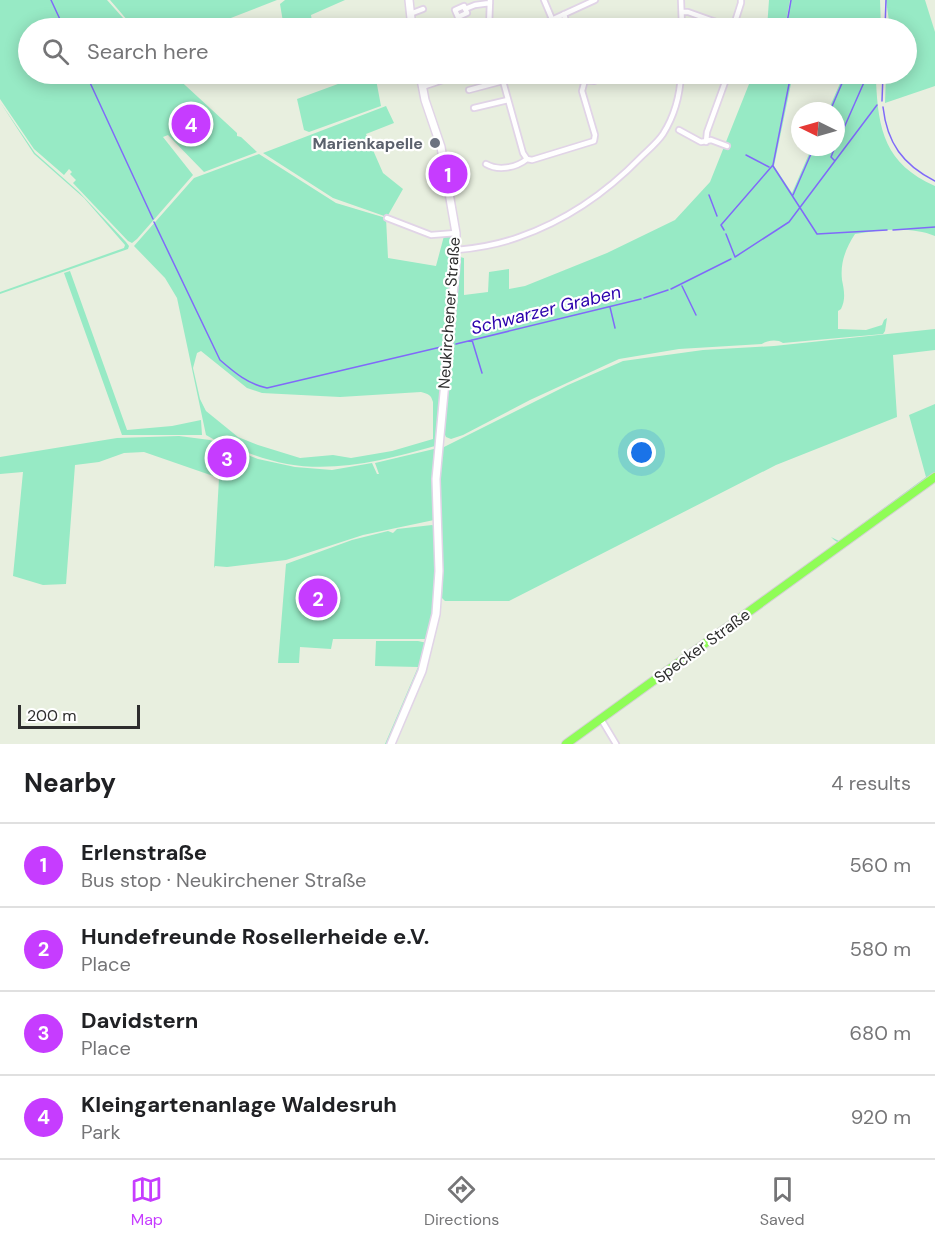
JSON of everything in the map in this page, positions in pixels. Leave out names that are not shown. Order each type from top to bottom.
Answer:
[{"type":"main road","name":"Specker Straße","points":[[566,744],[935,477]]},
{"type":"street","points":[[409,0],[411,18]]},
{"type":"street","points":[[544,0],[552,18]]},
{"type":"street","points":[[554,18],[595,0]]},
{"type":"street","points":[[681,0],[683,18]]},
{"type":"street","points":[[736,18],[741,0]]},
{"type":"street","points":[[465,9],[490,2],[489,18]]},
{"type":"street","points":[[410,14],[423,9]]},
{"type":"street","points":[[683,12],[705,18]]},
{"type":"street","points":[[564,14],[565,18]]},
{"type":"street","name":"Neukirchener Straße","points":[[391,744],[422,671],[435,622],[439,571],[435,484],[457,250],[441,147],[422,84]]},
{"type":"street","points":[[422,87],[431,84]]},
{"type":"street","points":[[469,90],[492,84]]},
{"type":"street","points":[[504,84],[526,158]]},
{"type":"street","points":[[526,158],[535,160],[594,141],[595,135],[582,91],[584,84]]},
{"type":"street","points":[[457,250],[506,241],[541,229],[577,209],[619,178],[666,129],[678,101],[680,84]]},
{"type":"street","points":[[706,142],[707,132],[725,84]]},
{"type":"street","points":[[474,108],[508,100]]},
{"type":"street","points":[[679,130],[701,142],[711,140],[727,146]]},
{"type":"street","points":[[486,164],[499,169],[521,163],[526,158]]},
{"type":"street","points":[[387,218],[431,236],[456,233]]},
{"type":"street","points":[[601,719],[616,744]]},
{"type":"green space","points":[[0,0],[107,0],[123,18],[18,18],[18,84],[184,84],[237,133],[237,136],[257,152],[204,172],[168,135],[163,137],[193,175],[132,243],[73,183],[76,180],[70,174],[72,172],[69,169],[64,175],[34,149],[0,99]]},
{"type":"green space","points":[[110,0],[277,0],[231,18],[125,18]]},
{"type":"green space","points":[[285,0],[345,0],[311,15],[311,18],[282,18],[280,4]]},
{"type":"green space","points":[[769,0],[790,0],[787,18],[768,18]]},
{"type":"green space","points":[[791,0],[880,0],[881,18],[788,18]]},
{"type":"green space","points":[[886,0],[925,0],[935,32],[935,86],[885,103],[886,84],[917,84],[917,18],[889,18]]},
{"type":"green space","points":[[338,84],[377,84],[381,106],[309,132],[304,130],[297,99]]},
{"type":"green space","points":[[749,84],[791,84],[774,166],[792,193],[808,156],[845,156],[845,102],[832,102],[840,84],[876,84],[879,115],[888,144],[905,167],[935,186],[935,236],[906,230],[855,234],[844,256],[842,280],[844,298],[843,305],[838,311],[838,329],[866,330],[882,325],[887,318],[883,334],[783,343],[772,340],[762,344],[679,349],[619,359],[530,400],[463,435],[451,439],[446,437],[443,430],[460,257],[464,258],[464,295],[488,292],[489,272],[509,269],[509,289],[525,286],[607,253],[675,220],[710,182]]},
{"type":"green space","points":[[0,102],[35,153],[79,192],[126,242],[128,249],[0,294],[0,292],[124,248],[125,245],[84,198],[34,154]]},
{"type":"green space","points":[[386,106],[394,123],[366,134],[383,173],[403,189],[387,217],[333,198],[263,153]]},
{"type":"green space","points":[[259,154],[336,203],[386,218],[388,258],[436,266],[444,236],[453,236],[453,259],[435,446],[400,456],[325,467],[287,464],[258,457],[206,435],[177,298],[165,278],[134,246],[194,178]],"holes":[[[201,351],[247,388],[262,393],[340,397],[421,392],[428,394],[433,402],[433,439],[392,451],[351,458],[333,455],[300,458],[258,445],[238,437],[206,411],[200,399],[193,368],[197,353]]]},
{"type":"green space","points":[[70,271],[127,430],[172,426],[201,420],[202,435],[122,435],[64,273]]},
{"type":"green space","points":[[935,329],[935,350],[893,355],[897,417],[776,465],[509,601],[445,601],[442,598],[439,480],[442,448],[568,385],[623,361],[703,350],[774,346]]},
{"type":"green space","points":[[935,404],[935,475],[841,543],[834,540],[831,537],[839,541],[926,477],[909,415]]},
{"type":"green space","points":[[179,436],[210,440],[258,459],[295,467],[332,470],[372,463],[377,474],[379,474],[375,463],[434,449],[434,520],[363,535],[286,560],[227,567],[215,566],[214,568],[219,478],[144,452],[124,453],[99,462],[75,465],[66,584],[43,585],[13,576],[23,472],[0,474],[0,457],[117,438]]},
{"type":"green space","points":[[434,526],[435,582],[428,639],[333,639],[331,649],[300,647],[299,663],[278,663],[286,564],[352,540],[388,531],[393,533],[397,529]]},
{"type":"green space","points":[[376,641],[427,643],[412,686],[387,744],[385,744],[418,667],[375,666]]},
{"type":"waterway","name":"Schwarzer Graben","points":[[51,0],[59,18]]},
{"type":"waterway","points":[[788,18],[791,0]]},
{"type":"waterway","points":[[885,18],[886,0]]},
{"type":"waterway","name":"Schwarzer Graben","points":[[91,84],[153,219]]},
{"type":"waterway","points":[[724,230],[721,225],[773,165],[789,84]]},
{"type":"waterway","points":[[834,102],[842,84]]},
{"type":"waterway","points":[[845,126],[863,84]]},
{"type":"waterway","points":[[882,101],[883,84]]},
{"type":"waterway","points":[[726,234],[735,257],[789,222],[877,105]]},
{"type":"waterway","points":[[883,107],[888,132],[898,151],[914,168],[935,181]]},
{"type":"waterway","points":[[746,155],[769,167]]},
{"type":"waterway","points":[[793,195],[810,156]]},
{"type":"waterway","points":[[831,156],[835,161]]},
{"type":"waterway","points":[[773,166],[817,234],[887,230]]},
{"type":"waterway","points":[[709,195],[717,216]]},
{"type":"waterway","name":"Schwarzer Graben","points":[[154,222],[220,360],[236,374],[254,384],[267,388],[441,347]]},
{"type":"waterway","points":[[893,230],[935,227]]},
{"type":"waterway","name":"Schwarzer Graben","points":[[671,289],[731,259]]},
{"type":"waterway","points":[[682,286],[696,315]]},
{"type":"waterway","name":"Schwarzer Graben","points":[[644,298],[668,290]]},
{"type":"waterway","name":"Schwarzer Graben","points":[[456,344],[641,299]]},
{"type":"waterway","points":[[610,307],[615,328]]},
{"type":"waterway","points":[[472,340],[482,373]]},
{"type":"place","name":"Kleingartenanlage Waldesruh","points":[[191,124]]},
{"type":"place","name":"Marienkapelle","points":[[435,143]]},
{"type":"place","name":"Erlenstraße","points":[[448,174]]},
{"type":"place","name":"Davidstern","points":[[227,458]]},
{"type":"place","name":"Hundefreunde Rosellerheide e.V.","points":[[318,598]]}]
